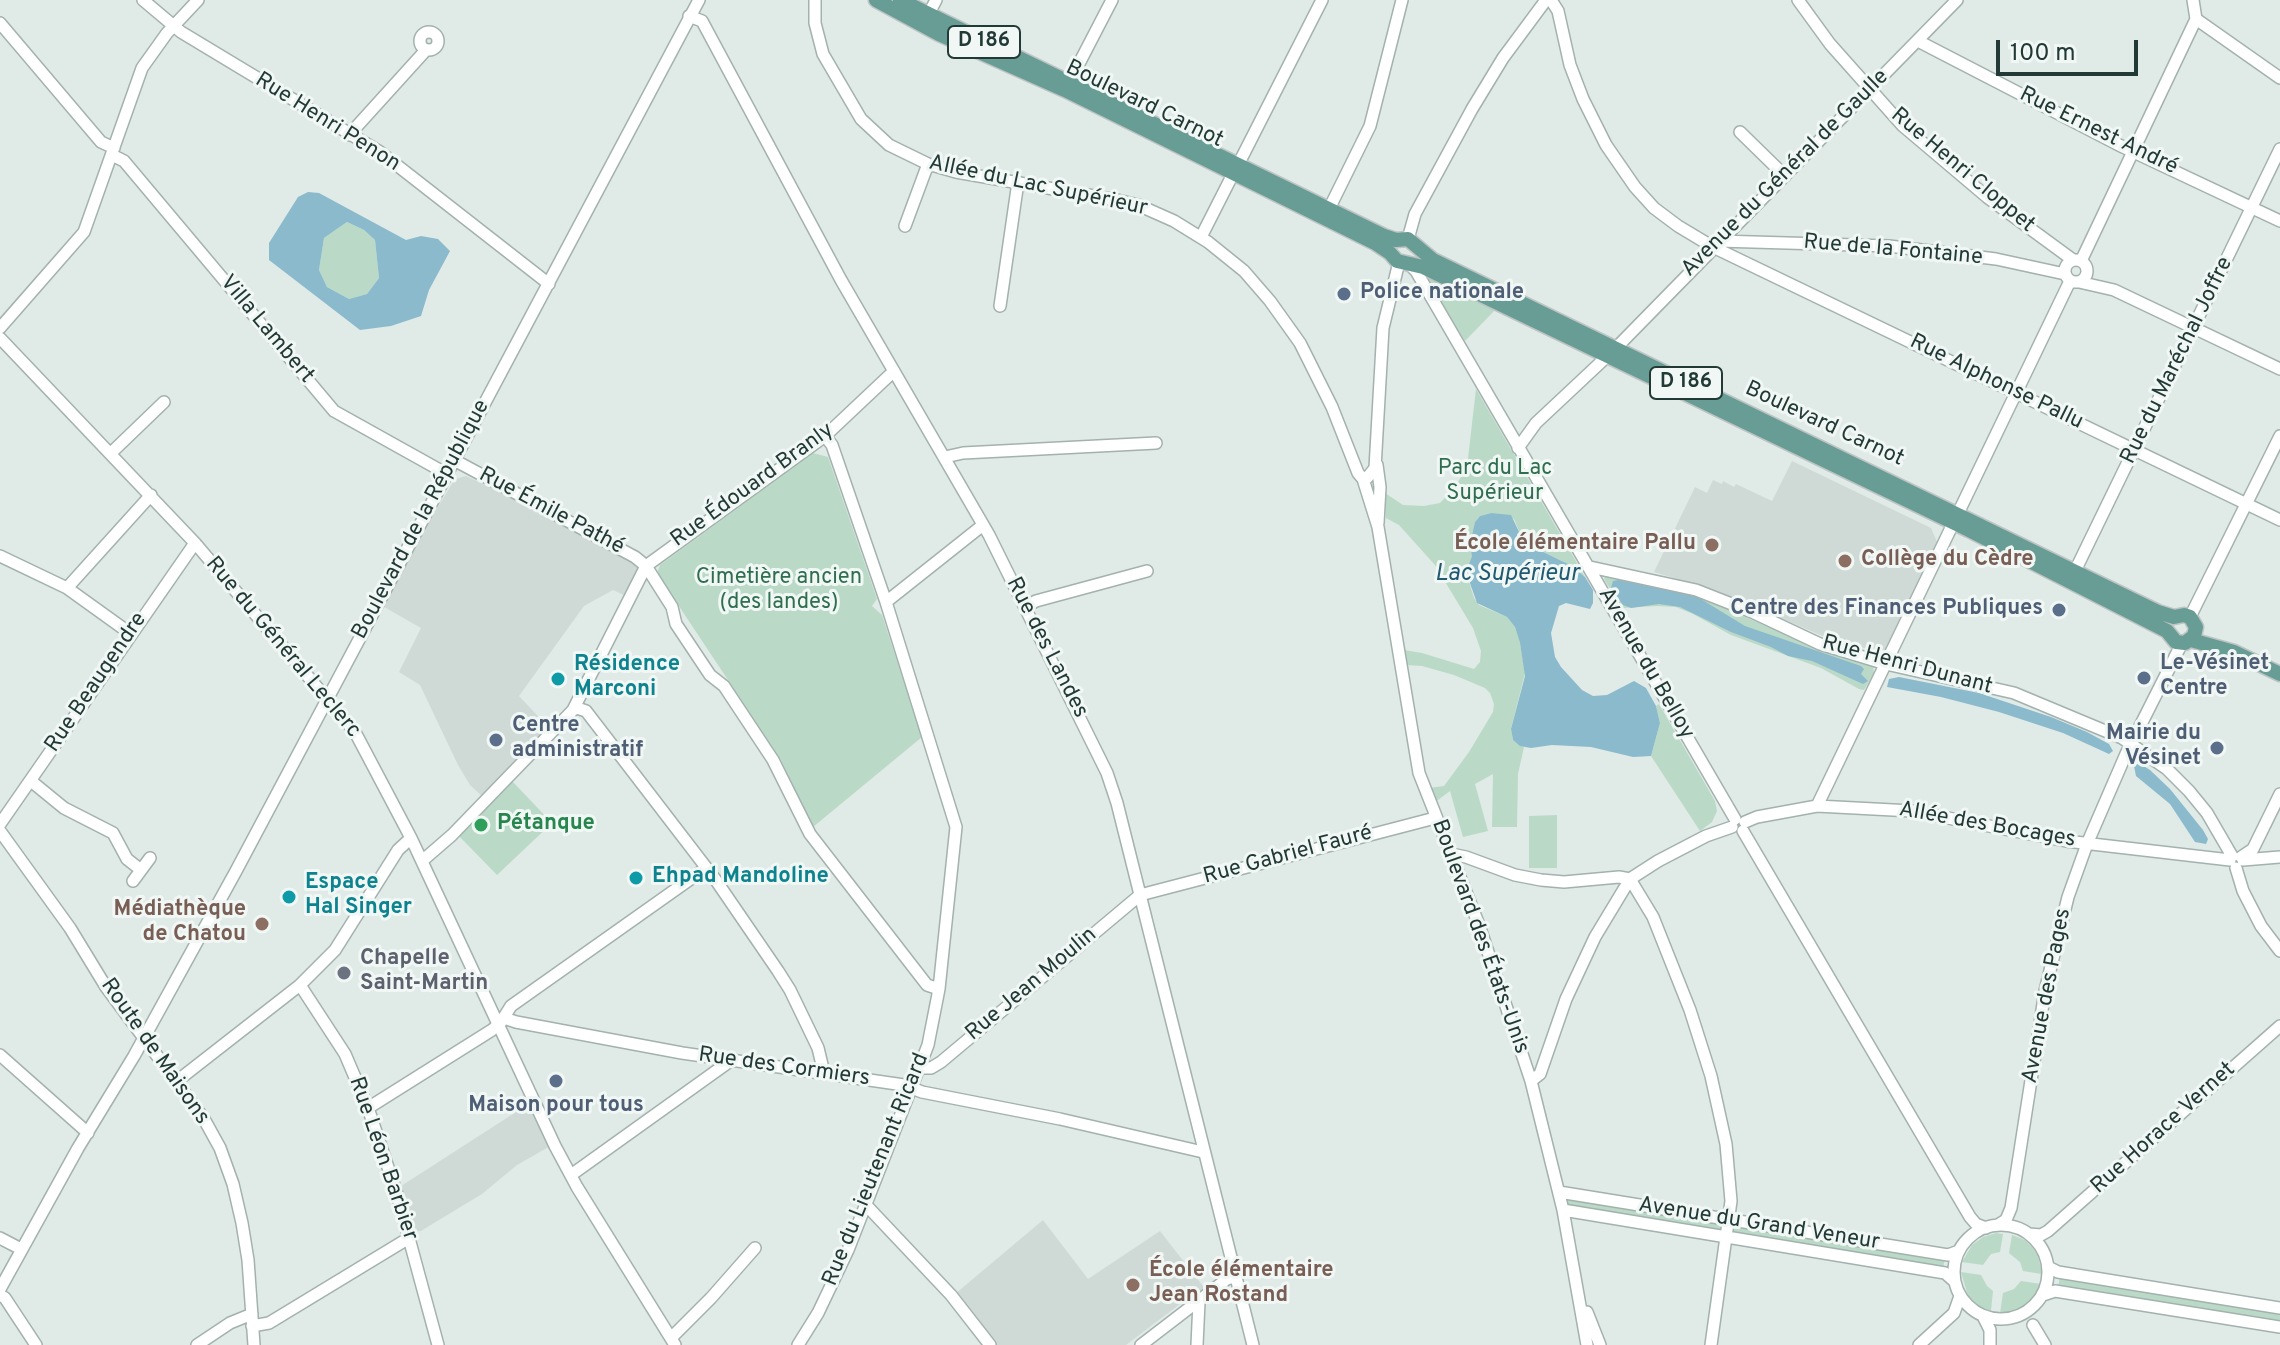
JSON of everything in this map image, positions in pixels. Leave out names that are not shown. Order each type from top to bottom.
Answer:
[{"type":"main road","name":"Boulevard Carnot","points":[[876,0],[1068,86],[1361,236],[1403,252],[1958,518],[2181,631],[2280,674]]},
{"type":"main road","name":"D 186","points":[[900,0],[926,20]]},
{"type":"main road","name":"D 186","points":[[1236,170],[1329,209]]},
{"type":"main road","name":"Boulevard Carnot","points":[[1329,209],[1352,219],[1403,252]]},
{"type":"main road","name":"Boulevard Carnot","points":[[1958,518],[2075,571],[2181,631]]},
{"type":"street","name":"Rue Henri Penon","points":[[143,0],[175,27],[380,152],[549,284]]},
{"type":"street","points":[[0,328],[84,232],[142,68],[167,33],[198,0]]},
{"type":"street","name":"Boulevard de la République","points":[[0,1289],[143,1038],[699,0]]},
{"type":"street","name":"Allée du Lac Supérieur","points":[[815,0],[818,39],[852,106],[869,128],[889,145],[928,164],[1138,205],[1201,237],[1244,271],[1291,330],[1332,407],[1358,473],[1365,478]]},
{"type":"street","points":[[926,20],[936,0]]},
{"type":"street","points":[[1068,86],[1112,0]]},
{"type":"street","points":[[1201,237],[1322,0]]},
{"type":"street","points":[[1329,209],[1370,126],[1402,0]]},
{"type":"street","name":"Rue Alphonse Pallu","points":[[1548,0],[1556,6],[1570,65],[1583,99],[1619,166],[1654,208],[1716,244],[2015,393],[2280,520]]},
{"type":"street","name":"Boulevard des États-Unis","points":[[1548,0],[1503,58],[1415,214],[1383,328],[1375,468],[1365,478],[1364,488],[1378,527],[1419,773],[1495,971],[1531,1081],[1563,1210],[1587,1345]]},
{"type":"street","name":"Rue Henri Cloppet","points":[[1798,0],[1830,44],[1903,126],[2025,226],[2114,290]]},
{"type":"street","name":"Avenue du Général de Gaulle","points":[[1518,448],[1536,423],[1612,352],[1957,0]]},
{"type":"street","points":[[2071,279],[2086,277],[2080,263],[2196,19],[2193,0]]},
{"type":"street","name":"Rue des Landes","points":[[689,16],[702,21],[841,280],[983,525],[1107,773],[1253,1345]]},
{"type":"street","points":[[2196,19],[2280,78]]},
{"type":"street","name":"Villa Lambert","points":[[0,23],[101,142],[124,161],[334,411],[447,474]]},
{"type":"street","name":"Rue Ernest André","points":[[1918,41],[2133,151],[2280,221]]},
{"type":"street","points":[[349,135],[426,50]]},
{"type":"street","points":[[1740,132],[1785,176]]},
{"type":"street","name":"Rue du Maréchal Joffre","points":[[2075,571],[2280,149]]},
{"type":"street","points":[[905,226],[928,164]]},
{"type":"street","points":[[1000,306],[1018,182]]},
{"type":"street","name":"Rue de la Fontaine","points":[[1716,244],[1889,246],[1996,259],[2071,279]]},
{"type":"street","name":"Avenue du Belloy","points":[[1403,252],[1970,1217]]},
{"type":"street","points":[[1817,806],[2071,279],[2066,265],[2080,263]]},
{"type":"street","name":"Rue Henri Cloppet","points":[[2071,279],[2114,290],[2280,369]]},
{"type":"street","name":"Rue du Général Leclerc","points":[[0,338],[195,543],[355,732],[501,1021],[571,1175],[673,1342]]},
{"type":"street","name":"Rue Édouard Branly","points":[[646,566],[825,436],[894,371]]},
{"type":"street","points":[[111,453],[164,402]]},
{"type":"street","name":"Rue du Lieutenant Ricard","points":[[798,1345],[831,1287],[921,1068],[931,1036],[939,989],[955,820],[886,602],[832,445],[825,436]]},
{"type":"street","points":[[2181,631],[2280,436]]},
{"type":"street","points":[[945,457],[963,453],[1156,443]]},
{"type":"street","name":"Boulevard des États-Unis","points":[[1376,457],[1380,487],[1378,527]]},
{"type":"street","name":"Rue Émile Pathé","points":[[454,460],[635,557],[646,566]]},
{"type":"street","points":[[1365,478],[1378,481],[1380,487]]},
{"type":"street","points":[[67,588],[151,495]]},
{"type":"street","points":[[886,602],[983,525]]},
{"type":"street","name":"Rue Beaugendre","points":[[0,824],[195,543]]},
{"type":"street","points":[[0,556],[67,588],[131,634]]},
{"type":"street","points":[[422,861],[452,835],[573,710],[646,566]]},
{"type":"street","points":[[646,566],[672,607],[676,624],[710,675],[724,686],[773,760],[810,834],[927,985],[939,989]]},
{"type":"street","name":"Rue Henri Dunant","points":[[1590,567],[1696,590],[1820,644],[1886,664],[2014,693],[2132,743],[2167,769],[2207,813],[2236,860],[2243,891],[2261,926],[2280,951]]},
{"type":"street","points":[[1025,607],[1036,601],[1147,571]]},
{"type":"street","name":"Avenue des Pages","points":[[2011,1208],[2052,958],[2068,897],[2087,844],[2171,661],[2181,631]]},
{"type":"street","points":[[573,710],[586,711],[706,868],[790,990],[818,1048],[824,1073]]},
{"type":"street","points":[[31,781],[64,808],[113,833],[127,859],[141,870]]},
{"type":"street","points":[[2236,860],[2253,849],[2280,794]]},
{"type":"street","name":"Allée des Bocages","points":[[1531,1081],[1538,1077],[1544,1065],[1566,999],[1595,937],[1630,879],[1706,836],[1757,817],[1817,806],[1912,811],[2087,844],[2236,860],[2280,857]]},
{"type":"street","name":"Rue Gabriel Fauré","points":[[1140,895],[1435,818]]},
{"type":"street","name":"Route de Maisons","points":[[0,831],[70,928],[106,987],[204,1119],[220,1148],[233,1184],[248,1260],[254,1345]]},
{"type":"street","points":[[177,1081],[300,985],[342,941],[398,850],[411,838]]},
{"type":"street","points":[[1451,854],[1515,875],[1541,880],[1630,879],[1664,942],[1704,1052],[1726,1144],[1731,1186],[1711,1345]]},
{"type":"street","points":[[133,881],[150,858]]},
{"type":"street","points":[[368,1108],[501,1021],[511,1006],[706,868]]},
{"type":"street","name":"Rue Jean Moulin","points":[[921,1068],[931,1068],[941,1062],[1140,895]]},
{"type":"street","name":"Rue Léon Barbier","points":[[300,985],[345,1054],[368,1108],[409,1238],[438,1345]]},
{"type":"street","name":"Rue des Cormiers","points":[[501,1021],[913,1088],[1203,1152]]},
{"type":"street","name":"Rue Horace Vernet","points":[[2048,1231],[2280,1026]]},
{"type":"street","points":[[0,1055],[88,1133]]},
{"type":"street","points":[[571,1175],[733,1059]]},
{"type":"street","name":"Avenue du Grand Veneur","points":[[1559,1192],[1948,1255],[1959,1251]]},
{"type":"street","points":[[866,1205],[951,1295],[990,1345]]},
{"type":"street","points":[[2011,1208],[2006,1220],[1970,1237],[1959,1251],[1954,1265],[1954,1281],[1960,1296],[1979,1314],[1991,1341],[2010,1319],[2055,1291],[2280,1327]]},
{"type":"street","points":[[2011,1208],[2011,1217],[2043,1251],[2048,1267],[2047,1283],[2033,1325]]},
{"type":"street","name":"Avenue du Grand Veneur","points":[[1563,1210],[1945,1273],[1954,1281]]},
{"type":"street","points":[[1970,1217],[1976,1224],[2041,1235],[2048,1231]]},
{"type":"street","points":[[1970,1217],[1970,1237]]},
{"type":"street","points":[[2043,1251],[2048,1231]]},
{"type":"street","points":[[0,1238],[21,1249]]},
{"type":"street","points":[[197,1345],[230,1323],[252,1320],[269,1323],[409,1238]]},
{"type":"street","points":[[673,1342],[755,1248]]},
{"type":"street","points":[[2048,1267],[2058,1272],[2280,1308]]},
{"type":"street","points":[[1141,1345],[1227,1279],[1234,1277]]},
{"type":"street","points":[[1579,1294],[1600,1345]]},
{"type":"street","points":[[0,1295],[36,1345]]},
{"type":"street","points":[[1919,1345],[1954,1313],[1960,1296]]},
{"type":"street","points":[[1197,1345],[1199,1302]]},
{"type":"street","points":[[1954,1313],[1979,1314],[2033,1325],[2045,1345]]},
{"type":"shaded area","name":"Collège du Cèdre","points":[[1792,461],[1931,528],[1937,542],[1885,649],[1880,652],[1832,640],[1720,592],[1654,572],[1695,487],[1707,493],[1713,480],[1722,484],[1723,481],[1772,501]]},
{"type":"shaded area","points":[[466,476],[635,557],[643,566],[626,596],[613,590],[584,606],[519,696],[550,729],[483,797],[470,785],[458,765],[420,685],[399,672],[421,628],[379,604],[455,479]]},
{"type":"shaded area","points":[[530,1103],[552,1145],[517,1165],[482,1194],[421,1231],[411,1232],[398,1188]]},
{"type":"shaded area","name":"École élémentaire Jean Rostand","points":[[1043,1220],[1088,1279],[1160,1231],[1206,1290],[1197,1291],[1126,1345],[994,1345],[955,1294]]},
{"type":"green space","points":[[347,222],[364,230],[375,240],[379,278],[367,294],[349,299],[327,287],[319,270],[324,238]]},
{"type":"green space","points":[[1423,273],[1497,308],[1465,341]]},
{"type":"green space","name":"Parc du Lac Supérieur","points":[[1476,389],[1585,577],[1562,561],[1529,545],[1521,536],[1514,519],[1491,513],[1480,516],[1475,522],[1472,556],[1466,572],[1479,605],[1507,617],[1515,627],[1525,673],[1511,729],[1513,740],[1524,747],[1518,774],[1517,827],[1492,827],[1493,774],[1475,784],[1488,831],[1463,837],[1450,791],[1434,803],[1429,788],[1444,786],[1469,752],[1493,712],[1494,704],[1485,688],[1454,675],[1406,665],[1404,650],[1474,669],[1480,662],[1481,651],[1473,628],[1435,565],[1399,525],[1386,518],[1385,493],[1403,505],[1424,506],[1440,503],[1455,487],[1467,467]]},
{"type":"green space","name":"Cimetière ancien (des landes)","points":[[813,453],[828,457],[877,599],[872,606],[882,615],[922,737],[813,827],[781,760],[657,573],[660,565]]},
{"type":"green space","points":[[1606,575],[1705,600],[1823,650],[1873,666],[1874,673],[1864,690],[1859,689],[1821,668],[1731,635],[1676,607],[1622,608],[1604,579]]},
{"type":"green space","points":[[1659,704],[1715,801],[1717,811],[1712,822],[1700,831],[1651,756],[1660,723],[1656,706]]},
{"type":"green space","points":[[512,781],[552,823],[497,875],[459,836]]},
{"type":"green space","points":[[1557,815],[1557,868],[1529,868],[1529,816]]},
{"type":"green space","points":[[1568,1197],[1723,1226],[1721,1232],[1567,1206]]},
{"type":"green space","points":[[1736,1225],[1945,1257],[1943,1269],[1735,1234],[1733,1229]]},
{"type":"green space","points":[[1996,1233],[2003,1234],[2000,1252],[1991,1254],[1983,1265],[1962,1262],[1972,1245]]},
{"type":"green space","points":[[2012,1235],[2025,1240],[2032,1247],[2038,1255],[2042,1274],[2023,1271],[2020,1262],[2009,1253]]},
{"type":"green space","points":[[1961,1272],[1981,1275],[1993,1291],[1991,1311],[1977,1306],[1968,1296]]},
{"type":"green space","points":[[2060,1276],[2280,1311],[2280,1324],[2058,1288]]},
{"type":"green space","points":[[2021,1281],[2041,1284],[2034,1298],[2024,1307],[2011,1313],[2000,1313],[2003,1293],[2014,1289]]},
{"type":"water","points":[[308,192],[319,193],[406,240],[421,236],[438,239],[450,251],[429,290],[421,316],[391,326],[360,330],[269,260],[269,243],[298,197]],"holes":[[[347,222],[364,230],[375,240],[379,278],[367,294],[349,299],[327,287],[319,270],[324,238]]]},
{"type":"water","name":"Lac Supérieur","points":[[1491,513],[1511,515],[1529,545],[1570,565],[1585,577],[1593,590],[1593,603],[1590,609],[1566,603],[1559,606],[1551,633],[1555,657],[1582,690],[1593,696],[1607,695],[1634,681],[1646,688],[1656,706],[1660,723],[1651,756],[1633,757],[1591,747],[1552,745],[1531,748],[1520,746],[1513,740],[1511,729],[1525,676],[1520,643],[1515,627],[1507,617],[1477,603],[1466,572],[1472,556],[1470,545],[1475,522],[1480,516]]},
{"type":"water","points":[[1613,581],[1696,596],[1745,626],[1861,666],[1864,669],[1861,674],[1868,681],[1863,684],[1812,661],[1788,656],[1680,607],[1659,604],[1631,608],[1623,605],[1611,588]]},
{"type":"water","points":[[1899,677],[1979,693],[2051,717],[2109,744],[2113,751],[2109,754],[2063,733],[1999,712],[1887,687],[1889,679]]},
{"type":"water","points":[[2139,763],[2170,789],[2203,830],[2208,839],[2206,844],[2195,842],[2170,804],[2136,776],[2134,766]]},
{"type":"place","name":"Police nationale","points":[[1344,294]]},
{"type":"place","name":"École élémentaire Pallu","points":[[1712,545]]},
{"type":"place","name":"Collège du Cèdre","points":[[1845,561]]},
{"type":"place","name":"Centre des Finances Publiques","points":[[2059,610]]},
{"type":"place","name":"Le-Vésinet Centre","points":[[2144,678]]},
{"type":"place","name":"Résidence Marconi","points":[[558,679]]},
{"type":"place","name":"Centre administratif","points":[[496,740]]},
{"type":"place","name":"Mairie du Vésinet","points":[[2217,748]]},
{"type":"place","name":"Pétanque","points":[[481,825]]},
{"type":"place","name":"Ehpad Mandoline","points":[[636,878]]},
{"type":"place","name":"Espace Hal Singer","points":[[289,897]]},
{"type":"place","name":"Médiathèque de Chatou","points":[[262,924]]},
{"type":"place","name":"Chapelle Saint-Martin","points":[[344,973]]},
{"type":"place","name":"Maison pour tous","points":[[556,1081]]},
{"type":"place","name":"École élémentaire Jean Rostand","points":[[1133,1285]]}]
